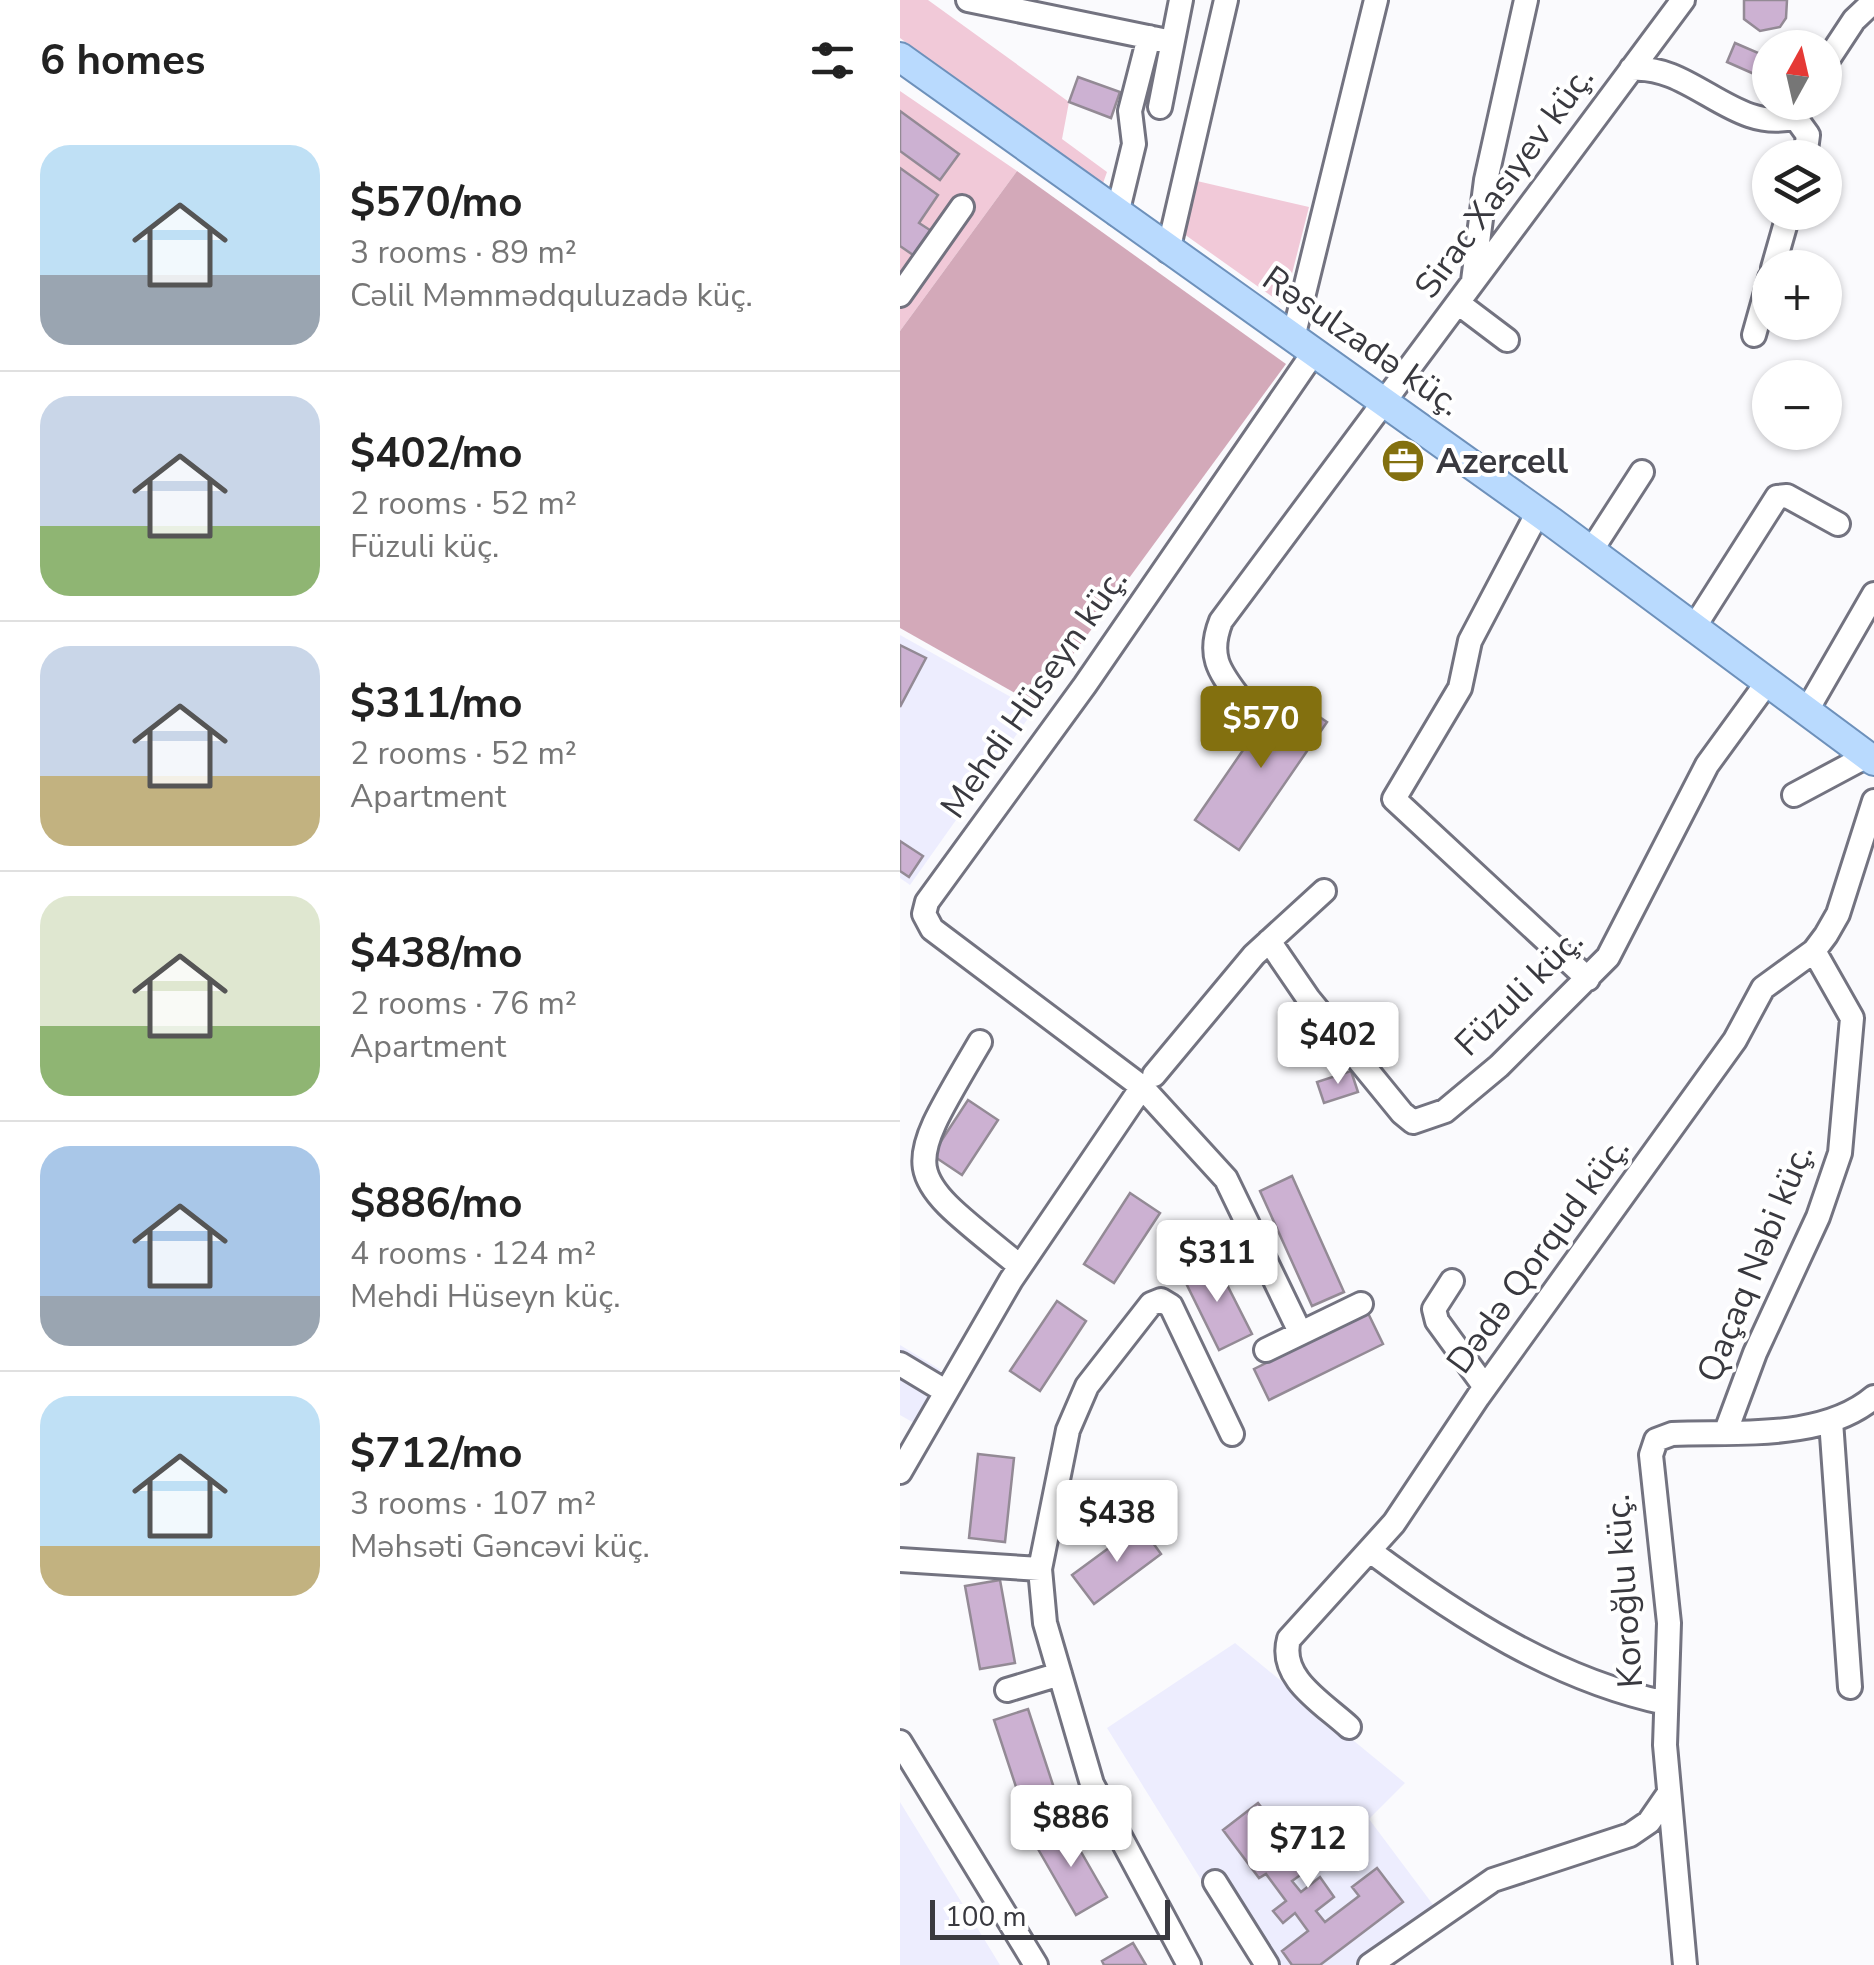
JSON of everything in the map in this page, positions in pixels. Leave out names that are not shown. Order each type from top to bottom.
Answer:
[{"type":"main road","name":"Rəsulzadə küç.","points":[[900,57],[1538,512],[1870,758]]},
{"type":"street","points":[[968,0],[1160,39]]},
{"type":"street","points":[[1117,214],[1134,144],[1130,111],[1181,0]]},
{"type":"street","points":[[1168,251],[1226,0]]},
{"type":"street","points":[[1304,345],[1376,0]]},
{"type":"street","points":[[1507,340],[1465,294],[1526,0]]},
{"type":"street","name":"Sirac Xasıyev küç.","points":[[1250,713],[1213,658],[1212,644],[1222,622],[1682,1]]},
{"type":"street","points":[[1842,38],[1874,1]]},
{"type":"street","points":[[1160,39],[1160,107]]},
{"type":"street","points":[[1631,69],[1661,71],[1752,116]]},
{"type":"street","points":[[900,296],[908,269],[962,208]]},
{"type":"street","name":"Mehdi Hüseyn küç.","points":[[1148,1081],[932,930],[924,914],[928,902],[1085,685],[1304,345]]},
{"type":"street","points":[[1591,551],[1642,472]]},
{"type":"street","points":[[1693,628],[1777,497],[1787,496],[1838,524]]},
{"type":"street","points":[[1538,512],[1470,641],[1460,688],[1394,799],[1588,979]]},
{"type":"street","points":[[1806,712],[1874,594]]},
{"type":"street","name":"Füzuli küç.","points":[[1269,941],[1308,998],[1412,1122],[1445,1110],[1608,957],[1707,765],[1766,684]]},
{"type":"street","points":[[1794,796],[1870,758]]},
{"type":"street","name":"Dədə Qorqud küç.","points":[[1349,1727],[1288,1670],[1285,1654],[1296,1629],[1394,1524],[1485,1387],[1736,1040],[1764,988],[1814,951],[1838,914],[1874,802]]},
{"type":"street","points":[[900,1472],[1020,1266],[1148,1081],[1269,941],[1324,891]]},
{"type":"street","name":"Qaçaq Nəbi küç.","points":[[1726,1431],[1755,1353],[1818,1217],[1840,1153],[1852,1018],[1814,951]]},
{"type":"street","points":[[980,1042],[928,1128],[920,1151],[921,1178],[936,1201],[1020,1266]]},
{"type":"street","points":[[1148,1081],[1226,1179],[1300,1332]]},
{"type":"street","points":[[1452,1281],[1434,1309],[1438,1321],[1485,1387]]},
{"type":"street","points":[[1189,1965],[1104,1813],[1045,1623],[1040,1569],[1068,1430],[1087,1386],[1150,1304],[1161,1300],[1171,1306],[1232,1434]]},
{"type":"street","points":[[1266,1350],[1361,1304]]},
{"type":"street","points":[[900,1364],[945,1391]]},
{"type":"street","name":"Koroğlu küç.","points":[[1686,1965],[1668,1793],[1669,1623],[1651,1455],[1656,1440],[1672,1434],[1831,1421],[1859,1410],[1874,1397]]},
{"type":"street","points":[[1831,1421],[1850,1687]]},
{"type":"street","points":[[1370,1551],[1442,1605],[1517,1646],[1600,1685],[1666,1702]]},
{"type":"street","points":[[900,1560],[1040,1569]]},
{"type":"street","points":[[1006,1690],[1060,1674]]},
{"type":"street","points":[[900,1742],[1036,1965]]},
{"type":"street","points":[[1370,1965],[1493,1880],[1630,1835],[1650,1822],[1668,1793]]},
{"type":"street","points":[[1214,1882],[1267,1965]]},
{"type":"shaded area","points":[[900,0],[928,0],[1069,102],[1062,139],[1107,172],[1102,186],[900,38]]},
{"type":"shaded area","points":[[900,91],[1017,171],[900,331]]},
{"type":"shaded area","points":[[1017,171],[1286,364],[1036,705],[900,628],[900,331]]},
{"type":"shaded area","points":[[1197,181],[1309,207],[1284,305],[1184,234]]},
{"type":"shaded area","points":[[900,635],[1034,710],[910,885],[900,878]]},
{"type":"shaded area","points":[[900,1345],[941,1370],[914,1423],[900,1415]]},
{"type":"shaded area","points":[[1235,1643],[1405,1783],[1369,1819],[1437,1910],[1355,1965],[1254,1965],[1107,1728]]},
{"type":"shaded area","points":[[900,1802],[1000,1965],[900,1965]]},
{"type":"building","points":[[1744,0],[1787,0],[1786,18],[1780,27],[1759,30],[1744,19]]},
{"type":"building","points":[[1735,43],[1752,50],[1752,73],[1727,62]]},
{"type":"building","points":[[1078,77],[1120,92],[1111,118],[1069,102]]},
{"type":"building","points":[[900,111],[959,154],[940,180],[900,151]]},
{"type":"building","points":[[900,168],[938,195],[919,223],[933,232],[916,257],[900,246]]},
{"type":"building","points":[[900,645],[926,658],[900,707]]},
{"type":"building","points":[[1283,692],[1327,722],[1239,850],[1195,820]]},
{"type":"building","points":[[900,841],[923,856],[909,877],[900,871]]},
{"type":"building","points":[[1351,1071],[1358,1092],[1324,1103],[1317,1082]]},
{"type":"building","points":[[968,1100],[998,1120],[962,1175],[932,1155]]},
{"type":"building","points":[[1292,1176],[1344,1292],[1312,1306],[1260,1191]]},
{"type":"building","points":[[1130,1193],[1160,1213],[1114,1283],[1084,1264]]},
{"type":"building","points":[[1214,1259],[1252,1334],[1219,1350],[1182,1275]]},
{"type":"building","points":[[1057,1301],[1086,1321],[1040,1391],[1010,1371]]},
{"type":"building","points":[[1368,1313],[1383,1344],[1269,1400],[1254,1369]]},
{"type":"building","points":[[978,1454],[1014,1458],[1005,1542],[969,1538]]},
{"type":"building","points":[[1140,1525],[1161,1554],[1094,1604],[1072,1575]]},
{"type":"building","points":[[1000,1580],[1015,1663],[980,1669],[965,1586]]},
{"type":"building","points":[[1028,1709],[1054,1788],[1020,1799],[994,1720]]},
{"type":"building","points":[[1258,1803],[1309,1869],[1292,1881],[1301,1892],[1320,1877],[1334,1897],[1316,1911],[1325,1922],[1359,1896],[1352,1887],[1377,1868],[1403,1902],[1320,1965],[1292,1965],[1282,1951],[1308,1931],[1295,1913],[1283,1923],[1273,1911],[1286,1901],[1266,1874],[1259,1878],[1223,1830]]},
{"type":"building","points":[[1065,1824],[1107,1897],[1076,1915],[1034,1842]]},
{"type":"building","points":[[1133,1943],[1146,1965],[1104,1965],[1102,1961]]},
{"type":"place","name":"Azercell","points":[[1403,461]]}]
